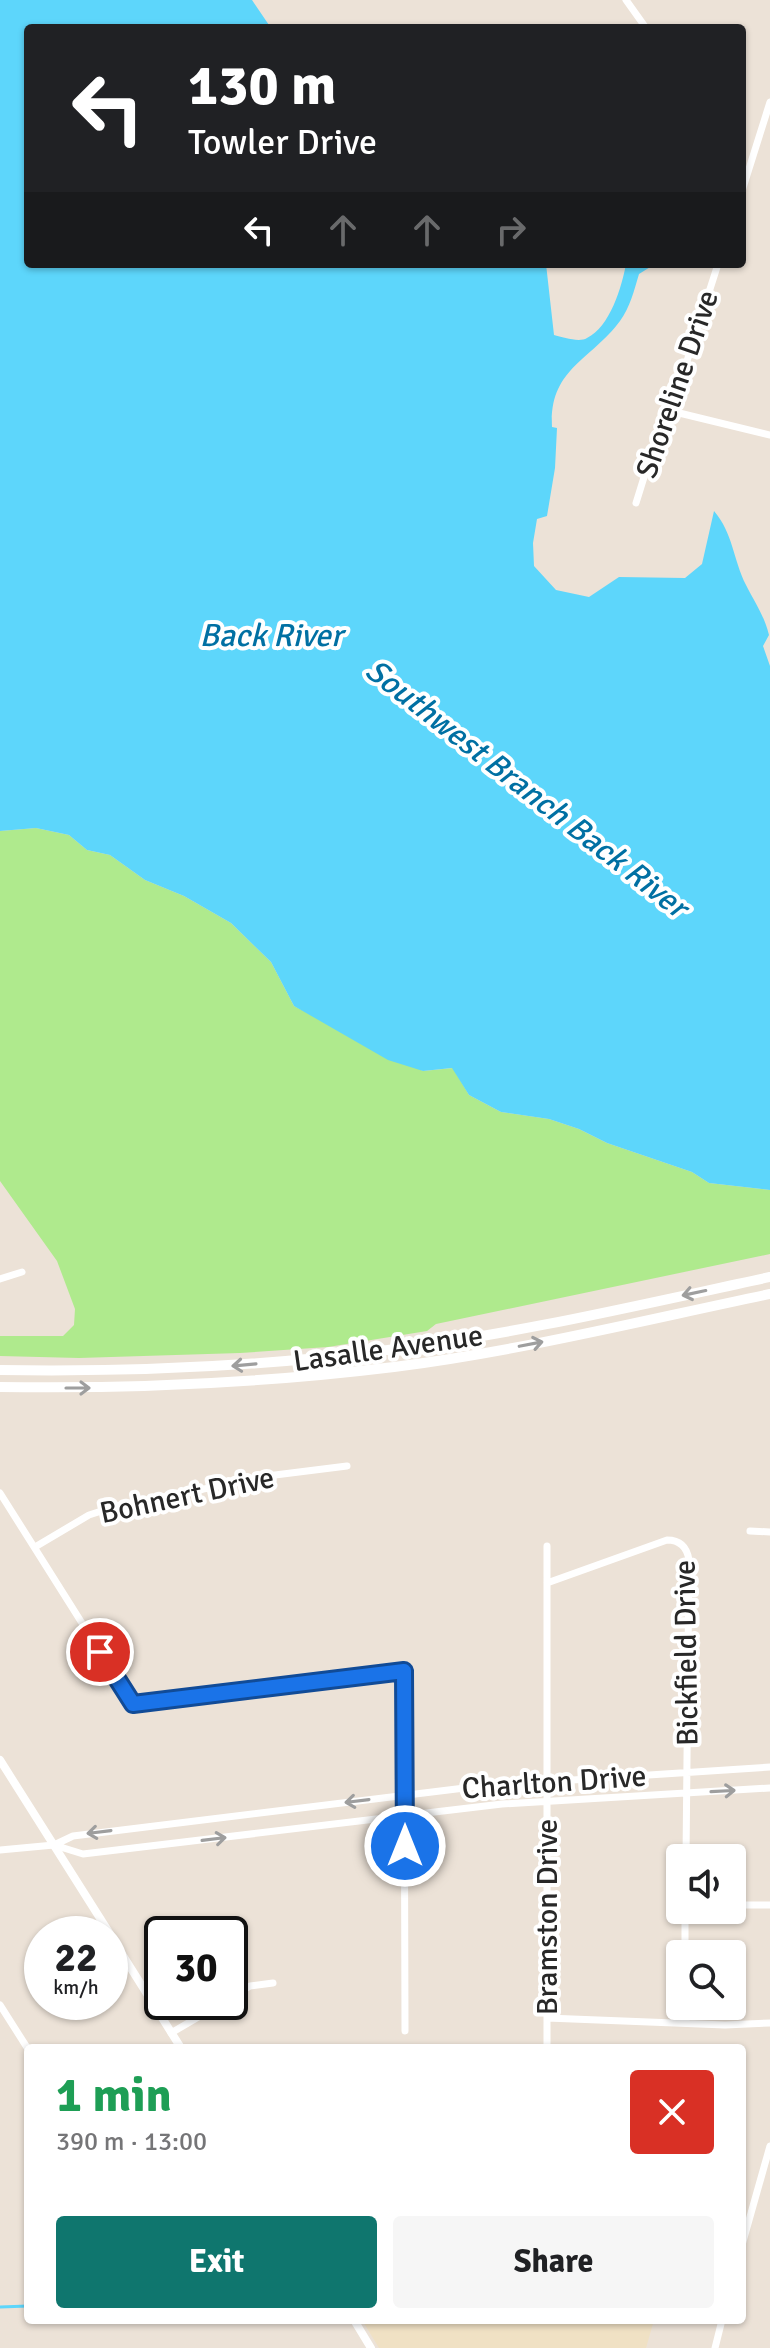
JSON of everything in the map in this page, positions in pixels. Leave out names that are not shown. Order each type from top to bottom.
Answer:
[{"type":"main road","name":"Lasalle Avenue","points":[[0,1370],[172,1369],[328,1358],[508,1331],[770,1277]]},
{"type":"main road","name":"Lasalle Avenue","points":[[0,1387],[227,1383],[397,1367],[540,1342],[770,1294]]},
{"type":"street","points":[[626,0],[643,24]]},
{"type":"street","points":[[746,178],[770,102]]},
{"type":"street","points":[[746,160],[750,166]]},
{"type":"street","name":"Shoreline Drive","points":[[636,503],[659,429],[671,411],[717,268]]},
{"type":"street","points":[[671,411],[770,435]]},
{"type":"street","points":[[0,1279],[22,1272]]},
{"type":"street","name":"Bohnert Drive","points":[[35,1547],[89,1515],[117,1506],[275,1475],[347,1466]]},
{"type":"street","points":[[0,1493],[133,1704],[404,1671],[405,2031]]},
{"type":"street","points":[[750,1531],[770,1532]]},
{"type":"street","name":"Bickfield Drive","points":[[547,1583],[667,1540],[677,1541],[686,1549],[689,1560],[686,1844]]},
{"type":"street","name":"Bramston Drive","points":[[547,1546],[547,2044]]},
{"type":"street","points":[[0,1760],[99,1916]]},
{"type":"street","name":"Charlton Drive","points":[[0,1850],[54,1845],[73,1836],[405,1795],[547,1781],[770,1767]]},
{"type":"street","name":"Charlton Drive","points":[[54,1845],[83,1854],[548,1801],[770,1788]]},
{"type":"street","points":[[746,1905],[770,1905]]},
{"type":"street","points":[[128,1963],[178,2044]]},
{"type":"street","points":[[248,1987],[273,1983]]},
{"type":"street","points":[[0,2005],[25,2044]]},
{"type":"street","points":[[547,2018],[770,2023]]},
{"type":"street","points":[[171,2033],[193,2020]]},
{"type":"street","points":[[746,2231],[770,2146]]},
{"type":"street","points":[[356,2324],[371,2348]]},
{"type":"street","points":[[715,2348],[721,2324]]},
{"type":"shaded area","points":[[364,2324],[653,2324],[646,2348],[379,2348]]},
{"type":"green space","points":[[36,828],[69,835],[87,850],[110,855],[145,880],[184,896],[231,923],[271,962],[294,1006],[423,1071],[453,1068],[469,1095],[501,1112],[549,1119],[579,1129],[607,1143],[692,1172],[709,1183],[770,1190],[770,1254],[436,1324],[427,1331],[328,1347],[79,1358],[0,1356],[0,1336],[63,1336],[74,1325],[75,1309],[57,1261],[0,1181],[0,831]]},
{"type":"water","name":"Back River","points":[[0,0],[252,0],[268,24],[24,24],[24,268],[546,268],[554,335],[580,340],[595,333],[608,316],[625,268],[649,268],[639,274],[620,321],[574,367],[557,392],[552,427],[557,428],[555,468],[547,516],[537,519],[533,543],[534,566],[556,590],[589,597],[619,577],[685,578],[702,564],[714,511],[725,528],[742,575],[765,621],[769,635],[763,646],[770,666],[770,1190],[709,1183],[692,1172],[607,1143],[579,1129],[549,1119],[501,1112],[469,1095],[452,1068],[423,1071],[388,1060],[294,1006],[271,962],[231,923],[184,896],[145,880],[110,855],[87,850],[69,835],[36,828],[0,831]]},
{"type":"waterway","points":[[0,2307],[24,2306]]},
{"type":"route","points":[[100,1652],[133,1704],[404,1671],[405,1846]]},
{"type":"water label","name":"Southwest Branch Back River","points":[[527,788]]}]
